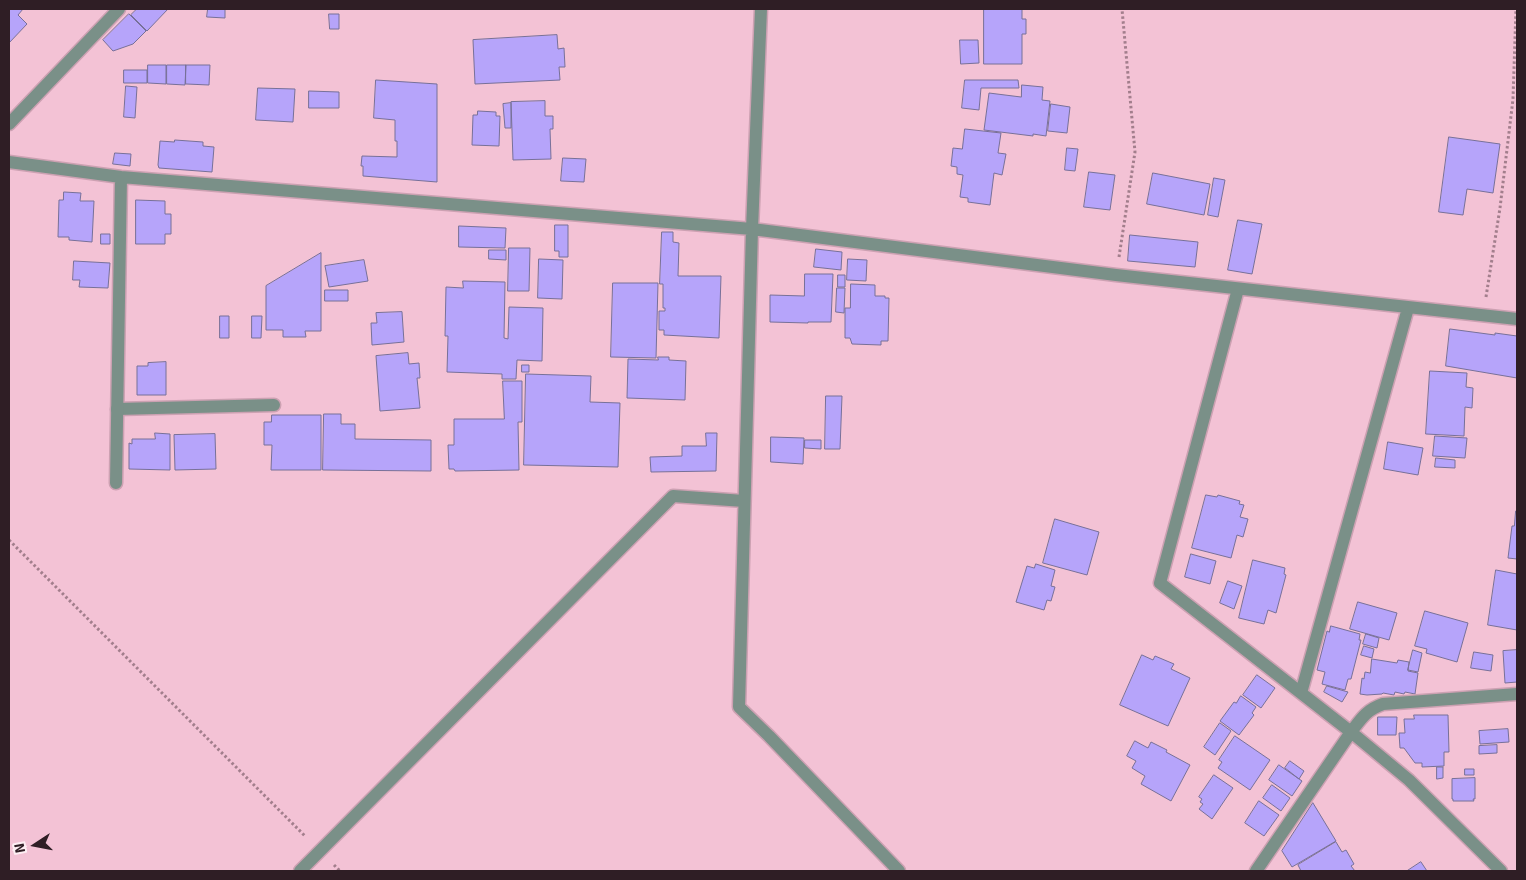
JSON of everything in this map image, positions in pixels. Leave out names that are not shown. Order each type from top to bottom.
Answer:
[{"type":"street","points":[[9,124],[119,9]]},
{"type":"street","points":[[761,9],[752,229],[739,707],[899,871]]},
{"type":"street","points":[[9,162],[121,177],[752,229],[1116,275],[1517,319]]},
{"type":"street","points":[[116,484],[121,177]]},
{"type":"street","points":[[1238,288],[1160,583],[1351,732],[1409,780],[1501,871]]},
{"type":"street","points":[[1301,693],[1408,308]]},
{"type":"street","points":[[117,408],[274,405]]},
{"type":"street","points":[[300,871],[673,496],[744,501]]},
{"type":"street","points":[[1256,871],[1351,732],[1372,708],[1383,704],[1517,694]]},
{"type":"path","points":[[1116,275],[1135,152],[1122,9]]},
{"type":"path","points":[[1484,315],[1500,208],[1513,99],[1516,9]]},
{"type":"path","points":[[9,540],[320,851]]},
{"type":"building","points":[[9,9],[23,9],[18,15],[27,24],[9,43]]},
{"type":"building","points":[[137,9],[168,9],[147,31],[131,15]]},
{"type":"building","points":[[208,9],[225,9],[225,18],[207,17]]},
{"type":"building","points":[[984,9],[1022,9],[1022,19],[1026,19],[1026,34],[1022,34],[1022,64],[984,64]]},
{"type":"building","points":[[129,14],[146,31],[133,44],[113,51],[103,40]]},
{"type":"building","points":[[329,14],[339,14],[339,29],[330,29]]},
{"type":"building","points":[[557,35],[558,49],[564,48],[565,67],[559,67],[560,80],[475,84],[473,40]]},
{"type":"building","points":[[960,40],[978,40],[979,63],[961,64]]},
{"type":"building","points":[[148,65],[166,65],[166,84],[148,83]]},
{"type":"building","points":[[167,65],[186,65],[185,85],[167,84]]},
{"type":"building","points":[[186,65],[210,65],[209,85],[186,84]]},
{"type":"building","points":[[124,70],[147,70],[147,83],[124,83]]},
{"type":"building","points":[[376,80],[437,84],[437,182],[363,176],[362,156],[397,157],[395,120],[374,118]]},
{"type":"building","points":[[965,80],[1018,80],[1019,88],[981,88],[979,110],[962,108]]},
{"type":"building","points":[[1022,85],[1043,87],[1042,100],[1050,101],[1046,136],[984,130],[989,93],[1021,97]]},
{"type":"building","points":[[126,86],[137,87],[135,118],[124,117]]},
{"type":"building","points":[[258,88],[295,89],[293,122],[256,120]]},
{"type":"building","points":[[309,91],[339,92],[339,108],[309,108]]},
{"type":"building","points":[[545,101],[545,116],[553,116],[553,129],[550,129],[551,159],[513,160],[511,102]]},
{"type":"building","points":[[511,103],[511,128],[505,128],[503,104]]},
{"type":"building","points":[[1051,104],[1070,107],[1067,133],[1048,131]]},
{"type":"building","points":[[478,111],[496,112],[496,116],[500,116],[499,146],[472,145],[473,115],[477,115]]},
{"type":"building","points":[[965,129],[1001,133],[998,153],[1006,154],[1002,175],[994,173],[990,205],[968,202],[968,198],[960,197],[963,175],[957,174],[957,167],[951,166],[953,148],[962,149]]},
{"type":"building","points":[[1449,137],[1500,144],[1493,193],[1467,189],[1463,215],[1439,212]]},
{"type":"building","points":[[175,140],[203,142],[203,146],[214,147],[212,172],[159,168],[160,141],[174,142]]},
{"type":"building","points":[[1067,148],[1078,149],[1075,171],[1065,170]]},
{"type":"building","points":[[115,153],[131,154],[130,166],[113,164]]},
{"type":"building","points":[[563,158],[586,159],[584,182],[561,181]]},
{"type":"building","points":[[1089,172],[1115,175],[1110,210],[1084,207]]},
{"type":"building","points":[[1153,173],[1210,184],[1204,215],[1147,204]]},
{"type":"building","points":[[1214,178],[1225,180],[1218,217],[1208,215]]},
{"type":"building","points":[[64,192],[81,193],[80,201],[94,201],[92,242],[69,240],[69,237],[58,237],[59,200],[63,200]]},
{"type":"building","points":[[136,200],[165,201],[165,214],[171,214],[171,234],[165,234],[165,244],[136,244]]},
{"type":"building","points":[[1238,220],[1262,224],[1252,274],[1228,270]]},
{"type":"building","points":[[555,225],[568,225],[568,257],[559,257],[559,251],[555,251]]},
{"type":"building","points":[[459,226],[506,228],[505,248],[459,247]]},
{"type":"building","points":[[662,232],[673,232],[673,242],[679,243],[678,276],[721,276],[719,338],[664,335],[664,330],[659,330],[659,311],[665,311],[665,308],[663,308],[663,284],[660,284]]},
{"type":"building","points":[[101,234],[110,234],[110,244],[101,244]]},
{"type":"building","points":[[1130,235],[1198,242],[1195,267],[1128,261]]},
{"type":"building","points":[[509,248],[530,248],[529,291],[508,291]]},
{"type":"building","points":[[816,249],[842,252],[841,270],[814,267]]},
{"type":"building","points":[[489,250],[506,250],[506,260],[489,259]]},
{"type":"building","points":[[321,253],[321,331],[305,331],[306,337],[283,337],[283,330],[266,330],[266,286]]},
{"type":"building","points":[[539,259],[563,260],[562,299],[538,298]]},
{"type":"building","points":[[848,259],[867,260],[866,281],[847,280]]},
{"type":"building","points":[[364,260],[368,281],[329,287],[325,266]]},
{"type":"building","points":[[74,261],[110,263],[108,288],[79,287],[80,280],[73,280]]},
{"type":"building","points":[[805,274],[833,274],[831,322],[770,322],[770,295],[804,296]]},
{"type":"building","points":[[838,275],[845,275],[845,287],[838,287]]},
{"type":"building","points":[[463,281],[505,282],[504,338],[508,339],[509,307],[543,308],[542,361],[517,360],[516,379],[502,379],[502,374],[447,372],[448,336],[445,336],[446,287],[463,288]]},
{"type":"building","points":[[613,283],[658,283],[656,358],[611,357]]},
{"type":"building","points":[[851,284],[875,285],[875,296],[889,298],[888,341],[881,341],[881,345],[852,344],[850,338],[845,338],[845,308],[850,308]]},
{"type":"building","points":[[837,288],[845,288],[844,313],[836,312]]},
{"type":"building","points":[[325,290],[348,290],[348,301],[325,301]]},
{"type":"building","points":[[402,312],[404,342],[372,345],[371,323],[377,323],[376,313]]},
{"type":"building","points":[[220,316],[229,316],[229,338],[220,338]]},
{"type":"building","points":[[252,316],[262,316],[261,338],[252,338]]},
{"type":"building","points":[[1450,329],[1517,336],[1517,378],[1446,366]]},
{"type":"building","points":[[408,353],[409,364],[419,363],[420,378],[417,378],[420,408],[380,411],[376,356]]},
{"type":"building","points":[[658,357],[669,357],[669,360],[686,361],[685,400],[627,398],[628,359],[658,360]]},
{"type":"building","points":[[166,362],[166,395],[137,395],[137,366],[148,366],[148,363]]},
{"type":"building","points":[[522,365],[529,365],[529,372],[522,372]]},
{"type":"building","points":[[1430,371],[1467,373],[1466,387],[1473,388],[1472,408],[1465,407],[1464,436],[1426,434]]},
{"type":"building","points":[[526,374],[591,376],[590,402],[620,403],[618,467],[524,465]]},
{"type":"building","points":[[503,381],[522,381],[522,422],[518,422],[519,470],[455,471],[454,469],[449,469],[448,445],[454,445],[454,419],[504,419]]},
{"type":"building","points":[[826,396],[842,396],[840,449],[825,449]]},
{"type":"building","points":[[324,414],[341,414],[341,424],[355,424],[355,439],[431,440],[431,471],[323,470]]},
{"type":"building","points":[[272,415],[321,415],[321,470],[271,470],[272,445],[264,445],[264,422],[271,422]]},
{"type":"building","points":[[155,433],[170,434],[170,470],[129,469],[129,443],[132,444],[132,439],[155,439]]},
{"type":"building","points":[[706,433],[717,433],[716,471],[651,472],[650,457],[682,456],[682,446],[706,446]]},
{"type":"building","points":[[215,434],[216,469],[175,470],[174,435]]},
{"type":"building","points":[[1435,436],[1467,438],[1465,458],[1433,456]]},
{"type":"building","points":[[771,437],[804,438],[803,464],[771,462]]},
{"type":"building","points":[[805,440],[821,440],[821,449],[805,448]]},
{"type":"building","points":[[1388,442],[1423,448],[1418,475],[1384,469]]},
{"type":"building","points":[[1436,458],[1455,460],[1455,468],[1435,467]]},
{"type":"building","points":[[1206,495],[1217,497],[1218,495],[1240,501],[1239,504],[1244,505],[1240,517],[1248,519],[1243,537],[1237,535],[1231,558],[1192,548]]},
{"type":"building","points":[[1517,511],[1517,559],[1508,558]]},
{"type":"building","points":[[1055,519],[1099,532],[1087,575],[1043,563]]},
{"type":"building","points":[[1191,554],[1216,561],[1210,584],[1185,577]]},
{"type":"building","points":[[1253,560],[1285,568],[1284,574],[1286,575],[1276,613],[1268,610],[1264,624],[1239,618]]},
{"type":"building","points":[[1036,564],[1055,570],[1051,586],[1055,587],[1051,601],[1047,600],[1044,610],[1016,602],[1027,566],[1034,568]]},
{"type":"building","points":[[1496,570],[1517,574],[1517,630],[1488,625]]},
{"type":"building","points":[[1228,581],[1242,586],[1234,609],[1220,603]]},
{"type":"building","points":[[1358,602],[1397,613],[1389,640],[1350,629]]},
{"type":"building","points":[[1425,611],[1468,623],[1457,662],[1426,653],[1427,649],[1415,646]]},
{"type":"building","points":[[1331,626],[1360,634],[1359,640],[1361,640],[1351,679],[1348,679],[1345,690],[1322,684],[1325,672],[1317,670],[1327,631],[1329,632]]},
{"type":"building","points":[[1366,634],[1379,638],[1377,648],[1363,644]]},
{"type":"building","points":[[1364,646],[1374,649],[1372,658],[1361,655]]},
{"type":"building","points":[[1413,650],[1422,653],[1418,672],[1408,670]]},
{"type":"building","points":[[1517,650],[1517,682],[1505,683],[1503,651]]},
{"type":"building","points":[[1474,652],[1493,655],[1491,671],[1471,668]]},
{"type":"building","points":[[1142,655],[1153,660],[1155,656],[1174,664],[1171,669],[1190,678],[1168,726],[1120,705]]},
{"type":"building","points":[[1372,659],[1397,663],[1398,660],[1409,662],[1408,671],[1418,673],[1415,694],[1395,692],[1394,695],[1383,693],[1360,694],[1362,678],[1364,679],[1365,672],[1370,673]]},
{"type":"building","points":[[1257,675],[1275,688],[1261,708],[1243,695]]},
{"type":"building","points":[[1327,686],[1348,692],[1342,702],[1324,692]]},
{"type":"building","points":[[1241,696],[1256,707],[1252,713],[1254,715],[1239,735],[1220,721],[1234,702],[1236,703]]},
{"type":"building","points":[[1414,715],[1448,715],[1449,752],[1444,752],[1444,766],[1422,767],[1422,763],[1415,763],[1404,748],[1400,748],[1399,733],[1405,733],[1404,719],[1414,719]]},
{"type":"building","points":[[1378,717],[1397,717],[1396,735],[1378,735]]},
{"type":"building","points":[[1220,723],[1231,731],[1215,755],[1204,747]]},
{"type":"building","points":[[1508,729],[1509,742],[1480,744],[1479,731]]},
{"type":"building","points":[[1235,736],[1270,760],[1250,790],[1218,768],[1222,762],[1219,760]]},
{"type":"building","points":[[1135,741],[1148,748],[1151,742],[1190,765],[1171,801],[1141,784],[1145,776],[1132,768],[1136,761],[1127,756]]},
{"type":"building","points":[[1497,745],[1497,753],[1479,754],[1479,746]]},
{"type":"building","points":[[1290,761],[1304,771],[1299,779],[1285,768]]},
{"type":"building","points":[[1279,765],[1302,781],[1292,796],[1269,780]]},
{"type":"building","points":[[1437,767],[1443,767],[1443,778],[1437,779]]},
{"type":"building","points":[[1465,769],[1474,769],[1474,775],[1465,775]]},
{"type":"building","points":[[1214,775],[1233,788],[1212,819],[1199,809],[1203,804],[1200,802],[1202,799],[1199,797]]},
{"type":"building","points":[[1475,778],[1474,801],[1453,801],[1452,779]]},
{"type":"building","points":[[1272,785],[1290,798],[1281,811],[1263,798]]},
{"type":"building","points":[[1259,801],[1279,815],[1264,836],[1245,823]]},
{"type":"building","points":[[1313,803],[1336,841],[1292,867],[1282,851]]},
{"type":"building","points":[[1336,842],[1342,852],[1346,850],[1354,864],[1351,866],[1355,871],[1301,871],[1298,865]]},
{"type":"building","points":[[1421,862],[1427,871],[1407,871]]}]
